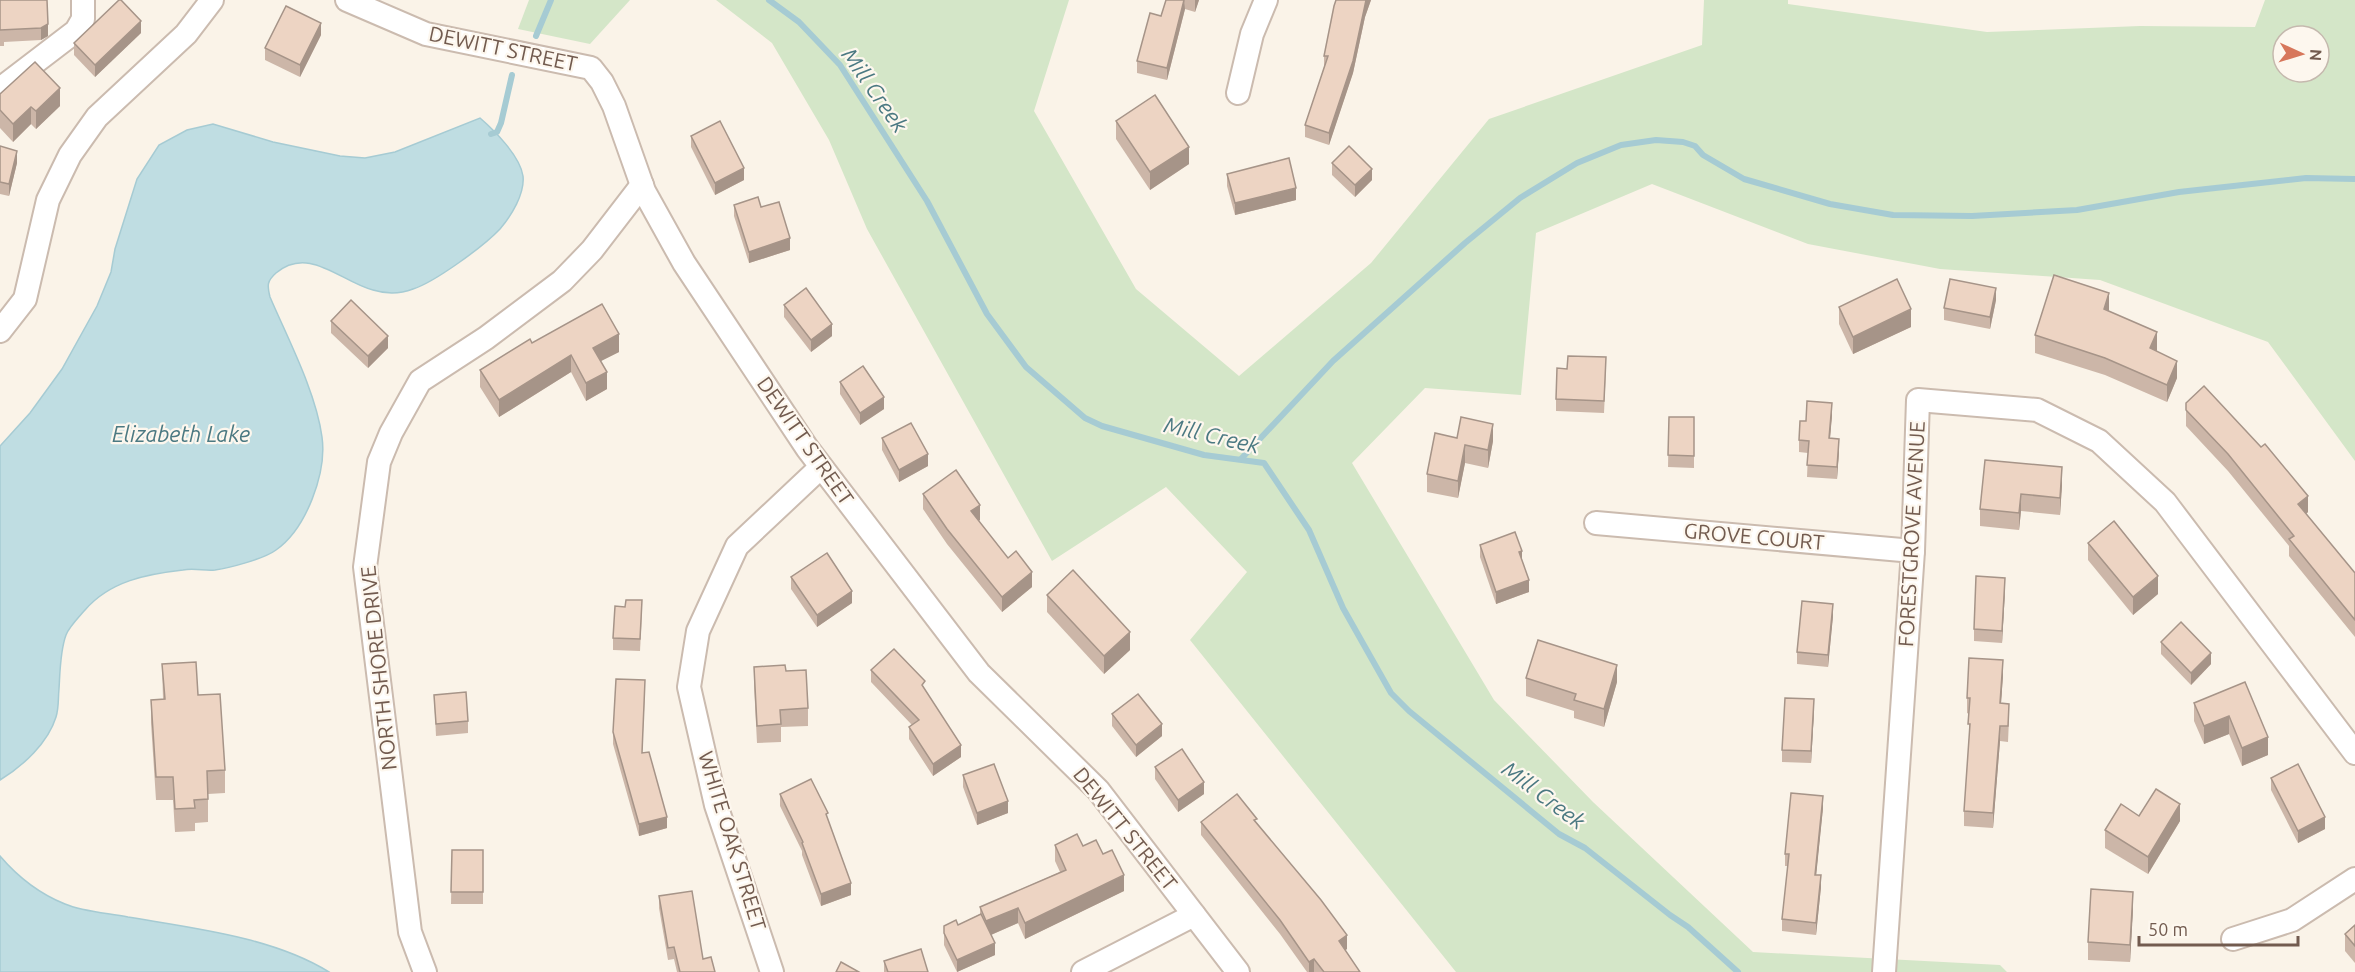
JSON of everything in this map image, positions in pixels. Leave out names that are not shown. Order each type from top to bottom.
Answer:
[{"type":"street","points":[[0,89],[76,31],[83,19],[83,0]]},
{"type":"street","points":[[0,331],[25,299],[48,200],[70,155],[97,117],[186,34],[212,0]]},
{"type":"street","name":"DEWITT STREET","points":[[347,0],[426,34],[591,68],[602,82],[614,106],[642,185],[684,263],[821,467],[980,673],[1098,790],[1238,972]]},
{"type":"street","points":[[1238,93],[1252,34],[1266,0]]},
{"type":"street","name":"NORTH SHORE DRIVE","points":[[425,972],[410,932],[365,567],[379,462],[391,433],[420,381],[486,338],[562,281],[592,250],[642,185]]},
{"type":"street","name":"FORESTGROVE AVENUE","points":[[1884,972],[1913,550],[1918,400],[2037,410],[2099,441],[2165,502],[2355,753]]},
{"type":"street","name":"WHITE OAK STREET","points":[[772,972],[716,805],[689,687],[698,631],[737,546],[821,467]]},
{"type":"street","name":"GROVE COURT","points":[[1596,523],[1913,550]]},
{"type":"street","points":[[2233,939],[2292,920],[2355,879]]},
{"type":"street","points":[[1083,972],[1194,915]]},
{"type":"green space","points":[[529,0],[630,0],[590,44],[518,29]]},
{"type":"green space","points":[[716,0],[1069,0],[1034,111],[1136,289],[1239,376],[1371,263],[1489,119],[1702,45],[1704,0],[1788,0],[1788,4],[1987,32],[2140,26],[2255,27],[2265,0],[2355,0],[2355,461],[2268,342],[2100,280],[1940,269],[1808,244],[1652,184],[1536,233],[1521,395],[1425,388],[1352,463],[1494,700],[1593,802],[1753,952],[2000,965],[2007,972],[1456,972],[1190,640],[1247,572],[1166,487],[1052,561],[867,229],[829,140],[772,43]]},
{"type":"water","name":"Elizabeth Lake","points":[[480,118],[512,152],[521,168],[523,183],[513,211],[504,224],[471,254],[422,285],[398,293],[388,293],[361,286],[313,264],[288,265],[269,281],[270,297],[308,384],[322,437],[323,451],[318,483],[297,529],[276,550],[255,560],[215,570],[187,569],[143,577],[118,586],[95,600],[74,622],[66,635],[61,655],[58,710],[52,727],[34,753],[0,780],[0,446],[30,413],[62,369],[97,306],[111,272],[115,249],[137,179],[159,145],[187,130],[213,124],[273,142],[340,156],[365,158],[395,152]]},
{"type":"water","points":[[0,856],[14,871],[38,890],[72,907],[205,930],[258,942],[307,960],[329,972],[0,972]]},
{"type":"building","points":[[0,0],[47,0],[48,24],[41,28],[0,30]]},
{"type":"building","points":[[119,0],[141,21],[95,65],[74,43]]},
{"type":"building","points":[[1166,0],[1184,0],[1167,68],[1137,61],[1150,13],[1161,16]]},
{"type":"building","points":[[1336,0],[1366,0],[1353,61],[1329,133],[1305,125],[1328,56],[1324,56]]},
{"type":"building","points":[[286,6],[321,23],[300,65],[265,48]]},
{"type":"building","points":[[35,62],[60,88],[36,111],[31,107],[13,124],[0,110],[0,94]]},
{"type":"building","points":[[1155,95],[1189,147],[1150,172],[1116,121]]},
{"type":"building","points":[[720,121],[744,168],[715,183],[691,136]]},
{"type":"building","points":[[0,146],[17,151],[9,184],[0,182]]},
{"type":"building","points":[[1349,146],[1372,169],[1355,185],[1332,163]]},
{"type":"building","points":[[1289,158],[1296,188],[1235,203],[1227,174]]},
{"type":"building","points":[[758,197],[761,207],[779,202],[790,238],[749,252],[734,205]]},
{"type":"building","points":[[2054,275],[2109,293],[2104,309],[2157,332],[2150,348],[2177,361],[2167,385],[2105,358],[2035,335]]},
{"type":"building","points":[[1897,279],[1911,309],[1853,337],[1839,307]]},
{"type":"building","points":[[1950,279],[1996,288],[1990,317],[1944,308]]},
{"type":"building","points":[[806,288],[832,324],[811,340],[784,305]]},
{"type":"building","points":[[351,300],[388,336],[368,356],[331,321]]},
{"type":"building","points":[[602,304],[619,334],[593,348],[607,372],[586,383],[571,355],[499,400],[480,370],[530,339],[532,343]]},
{"type":"building","points":[[1568,356],[1606,357],[1604,401],[1556,399],[1557,368],[1567,369]]},
{"type":"building","points":[[863,366],[884,397],[860,413],[840,382]]},
{"type":"building","points":[[2204,386],[2261,447],[2265,444],[2308,496],[2298,504],[2355,573],[2355,620],[2289,539],[2294,536],[2228,454],[2186,410],[2186,403]]},
{"type":"building","points":[[1807,401],[1832,403],[1829,438],[1839,439],[1837,467],[1807,465],[1809,441],[1799,440],[1800,421],[1806,421]]},
{"type":"building","points":[[1461,417],[1493,424],[1488,450],[1465,445],[1458,481],[1427,474],[1435,433],[1457,438]]},
{"type":"building","points":[[1669,417],[1694,417],[1694,456],[1668,455]]},
{"type":"building","points":[[911,423],[928,454],[899,470],[882,438]]},
{"type":"building","points":[[1985,460],[2062,467],[2060,498],[2021,494],[2019,513],[1980,509]]},
{"type":"building","points":[[956,470],[980,505],[971,511],[1008,558],[1016,551],[1032,572],[1002,597],[947,529],[923,494]]},
{"type":"building","points":[[2114,521],[2158,576],[2133,597],[2088,543]]},
{"type":"building","points":[[1515,532],[1529,580],[1496,592],[1480,545]]},
{"type":"building","points":[[827,553],[852,591],[817,615],[791,577]]},
{"type":"building","points":[[1073,570],[1130,632],[1104,656],[1047,595]]},
{"type":"building","points":[[1976,576],[2005,578],[2002,631],[1974,629]]},
{"type":"building","points":[[626,600],[642,600],[640,639],[613,638],[615,606],[625,607]]},
{"type":"building","points":[[1802,601],[1833,604],[1828,655],[1797,652]]},
{"type":"building","points":[[2181,622],[2211,653],[2191,673],[2161,642]]},
{"type":"building","points":[[1538,640],[1617,665],[1604,709],[1574,700],[1576,694],[1526,678]]},
{"type":"building","points":[[894,649],[925,681],[922,685],[961,745],[933,764],[909,727],[919,720],[871,670]]},
{"type":"building","points":[[1969,658],[2003,660],[2000,703],[2009,704],[2008,726],[2000,726],[1993,813],[1964,811],[1970,724],[1968,724],[1970,698],[1967,698]]},
{"type":"building","points":[[196,662],[198,695],[220,694],[225,770],[207,771],[208,799],[194,800],[195,808],[175,809],[173,777],[156,777],[151,700],[165,699],[162,664]]},
{"type":"building","points":[[785,665],[786,671],[806,670],[808,708],[780,710],[781,724],[757,726],[754,667]]},
{"type":"building","points":[[616,679],[645,680],[642,753],[649,752],[667,817],[639,824],[613,732]]},
{"type":"building","points":[[2245,682],[2268,737],[2242,748],[2229,716],[2204,726],[2194,703]]},
{"type":"building","points":[[466,692],[468,721],[436,724],[434,695]]},
{"type":"building","points":[[1138,694],[1162,724],[1136,745],[1112,714]]},
{"type":"building","points":[[1785,698],[1814,699],[1811,751],[1782,750]]},
{"type":"building","points":[[1182,749],[1204,782],[1178,800],[1155,767]]},
{"type":"building","points":[[994,764],[1008,801],[977,813],[963,775]]},
{"type":"building","points":[[2298,764],[2325,817],[2298,831],[2271,778]]},
{"type":"building","points":[[811,779],[828,813],[826,814],[851,883],[821,894],[803,842],[780,794]]},
{"type":"building","points":[[2156,789],[2180,804],[2148,857],[2105,830],[2121,804],[2139,816]]},
{"type":"building","points":[[1791,793],[1823,796],[1815,875],[1821,875],[1816,923],[1782,919],[1789,854],[1785,854]]},
{"type":"building","points":[[1237,794],[1257,819],[1254,820],[1347,935],[1339,941],[1360,972],[1324,972],[1314,959],[1309,962],[1280,920],[1201,822]]},
{"type":"building","points":[[1077,834],[1083,846],[1096,840],[1103,854],[1112,850],[1124,875],[1025,923],[1018,908],[986,921],[980,907],[1066,870],[1055,845]]},
{"type":"building","points":[[452,850],[483,850],[483,892],[451,892]]},
{"type":"building","points":[[2091,889],[2133,892],[2130,945],[2088,942]]},
{"type":"building","points":[[692,891],[703,959],[711,957],[715,972],[680,972],[674,947],[668,948],[659,896]]},
{"type":"building","points":[[981,914],[995,943],[957,960],[944,933],[944,926],[956,920],[958,925]]},
{"type":"building","points":[[2355,925],[2355,946],[2345,934]]},
{"type":"building","points":[[921,949],[928,972],[888,972],[884,961]]},
{"type":"building","points":[[841,962],[859,972],[836,972]]},
{"type":"waterway","points":[[536,36],[551,0]]},
{"type":"waterway","name":"Mill Creek","points":[[769,0],[799,22],[840,65],[927,201],[987,314],[1026,367],[1085,418],[1102,426],[1204,455],[1264,463],[1309,530],[1343,608],[1391,693],[1409,711],[1559,834],[1585,848],[1688,927],[1738,972]]},
{"type":"waterway","points":[[491,134],[497,132],[501,123],[512,75]]},
{"type":"waterway","points":[[1241,459],[1333,361],[1465,243],[1520,198],[1577,163],[1621,145],[1656,140],[1683,142],[1695,146],[1703,155],[1744,179],[1830,204],[1893,215],[1972,216],[2077,210],[2179,192],[2306,178],[2355,179]]}]
